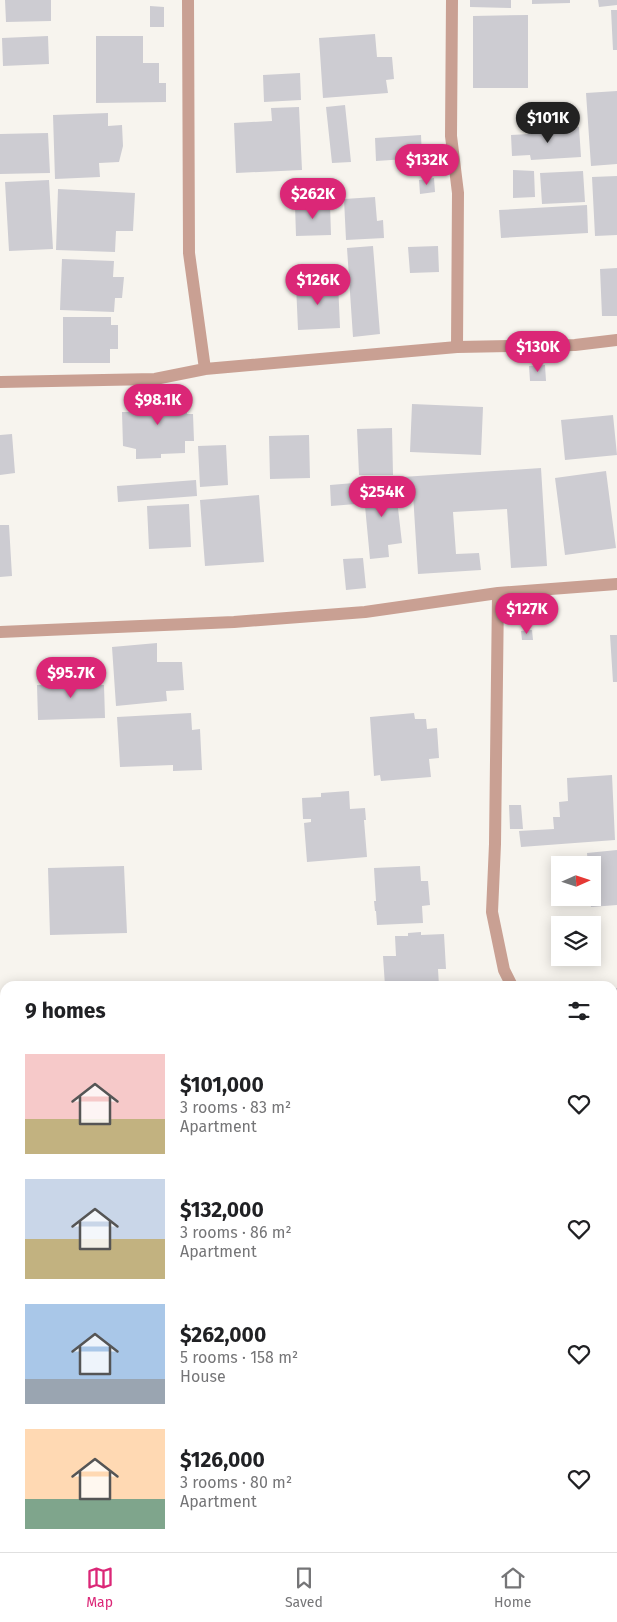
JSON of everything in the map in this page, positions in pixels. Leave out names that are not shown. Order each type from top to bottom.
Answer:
[{"type":"street","points":[[188,0],[189,253],[205,368]]},
{"type":"street","points":[[452,0],[450,136],[458,193],[458,347]]},
{"type":"street","points":[[0,382],[155,379],[205,368],[458,347],[575,345],[617,340]]},
{"type":"street","points":[[0,632],[234,622],[356,613],[498,593],[617,584]]},
{"type":"street","points":[[498,593],[495,844],[492,912],[504,970],[510,981]]},
{"type":"building","points":[[5,0],[51,0],[51,21],[6,22]]},
{"type":"building","points":[[470,0],[511,0],[511,8],[470,7]]},
{"type":"building","points":[[532,0],[570,0],[570,3],[532,4]]},
{"type":"building","points":[[598,0],[617,0],[617,5],[599,7]]},
{"type":"building","points":[[150,6],[164,7],[164,27],[150,27]]},
{"type":"building","points":[[611,10],[617,10],[617,50],[613,50]]},
{"type":"building","points":[[528,15],[528,88],[473,88],[473,16]]},
{"type":"building","points":[[375,34],[377,57],[392,57],[394,79],[386,80],[388,93],[323,98],[319,38]]},
{"type":"building","points":[[48,36],[49,64],[3,66],[2,38]]},
{"type":"building","points":[[96,36],[143,36],[143,63],[159,63],[159,83],[166,83],[166,102],[96,103]]},
{"type":"building","points":[[300,73],[301,100],[264,102],[263,75]]},
{"type":"building","points":[[617,91],[617,164],[591,166],[586,93]]},
{"type":"building","points":[[345,105],[351,162],[332,163],[326,107]]},
{"type":"building","points":[[299,107],[302,170],[236,173],[234,123],[272,121],[271,108]]},
{"type":"building","points":[[108,113],[108,126],[122,125],[123,146],[119,162],[99,163],[100,177],[55,179],[53,115]]},
{"type":"building","points":[[579,127],[581,157],[531,160],[530,155],[512,156],[511,135],[529,134],[528,130]]},
{"type":"building","points":[[48,133],[50,173],[0,174],[0,134]]},
{"type":"building","points":[[421,135],[422,158],[376,161],[375,138]]},
{"type":"building","points":[[513,170],[534,171],[535,197],[513,198]]},
{"type":"building","points":[[583,171],[585,202],[542,204],[540,173]]},
{"type":"building","points":[[617,176],[617,235],[595,236],[592,177]]},
{"type":"building","points":[[434,178],[435,192],[420,194],[419,180]]},
{"type":"building","points":[[49,180],[53,249],[9,251],[5,182]]},
{"type":"building","points":[[58,189],[135,193],[133,231],[116,231],[115,252],[56,250]]},
{"type":"building","points":[[375,197],[377,221],[383,220],[384,238],[346,240],[344,199]]},
{"type":"building","points":[[330,204],[331,235],[296,236],[295,205]]},
{"type":"building","points":[[587,205],[588,233],[501,238],[499,210]]},
{"type":"building","points":[[373,246],[380,334],[353,337],[347,248]]},
{"type":"building","points":[[438,246],[439,272],[410,273],[408,247]]},
{"type":"building","points":[[62,259],[114,261],[113,277],[124,277],[122,298],[115,298],[114,312],[60,310]]},
{"type":"building","points":[[617,268],[617,316],[602,316],[600,269]]},
{"type":"building","points":[[338,282],[340,328],[298,330],[296,284]]},
{"type":"building","points":[[63,317],[111,317],[111,325],[118,325],[118,349],[110,349],[110,363],[63,363]]},
{"type":"building","points":[[545,365],[546,381],[530,381],[529,366]]},
{"type":"building","points":[[187,394],[187,414],[193,414],[194,441],[185,441],[185,453],[161,454],[161,458],[136,459],[136,449],[123,446],[122,412],[137,412],[137,395]]},
{"type":"building","points":[[412,404],[483,407],[481,455],[410,452]]},
{"type":"building","points":[[613,415],[617,455],[565,460],[561,420]]},
{"type":"building","points":[[392,428],[393,475],[359,475],[357,429]]},
{"type":"building","points":[[12,434],[15,473],[0,475],[0,435]]},
{"type":"building","points":[[309,435],[310,478],[270,479],[269,436]]},
{"type":"building","points":[[226,445],[228,485],[200,487],[198,446]]},
{"type":"building","points":[[541,468],[547,566],[511,568],[507,509],[453,512],[456,554],[479,553],[481,570],[418,574],[413,494],[403,495],[402,477]]},
{"type":"building","points":[[606,471],[616,548],[565,555],[555,478]]},
{"type":"building","points":[[196,480],[197,496],[118,502],[117,486]]},
{"type":"building","points":[[395,482],[402,543],[388,545],[389,557],[370,559],[363,485]]},
{"type":"building","points":[[354,483],[356,504],[331,506],[330,485]]},
{"type":"building","points":[[259,495],[264,562],[205,566],[200,500]]},
{"type":"building","points":[[189,504],[191,547],[149,549],[147,506]]},
{"type":"building","points":[[0,525],[9,525],[12,576],[0,577]]},
{"type":"building","points":[[363,558],[366,588],[346,590],[343,559]]},
{"type":"building","points":[[532,630],[533,640],[522,640],[521,631]]},
{"type":"building","points":[[610,635],[617,635],[617,682],[613,682]]},
{"type":"building","points":[[157,643],[157,662],[182,662],[184,690],[166,691],[167,701],[116,706],[112,647]]},
{"type":"building","points":[[89,676],[89,685],[104,685],[105,718],[38,720],[37,685],[48,685],[48,678]]},
{"type":"building","points":[[191,713],[192,730],[200,729],[202,770],[173,771],[173,765],[120,767],[117,717]]},
{"type":"building","points":[[414,713],[415,719],[426,719],[427,729],[437,728],[439,758],[429,759],[431,777],[381,781],[380,775],[374,776],[370,717]]},
{"type":"building","points":[[612,775],[615,840],[521,847],[519,831],[554,829],[553,817],[560,817],[559,802],[568,801],[567,778]]},
{"type":"building","points":[[349,791],[350,809],[365,808],[367,857],[307,862],[304,823],[311,822],[311,819],[303,819],[302,798],[321,797],[321,793]]},
{"type":"building","points":[[509,805],[521,805],[523,829],[510,829]]},
{"type":"building","points":[[617,850],[617,905],[591,907],[601,906],[601,856],[587,856],[587,853]]},
{"type":"building","points":[[124,866],[127,933],[50,935],[48,868]]},
{"type":"building","points":[[420,866],[421,881],[428,881],[430,905],[422,906],[423,923],[377,925],[374,901],[376,901],[374,868]]},
{"type":"building","points":[[421,932],[421,935],[444,934],[446,969],[438,969],[439,981],[385,981],[383,956],[396,956],[395,936],[408,936],[408,933]]}]
